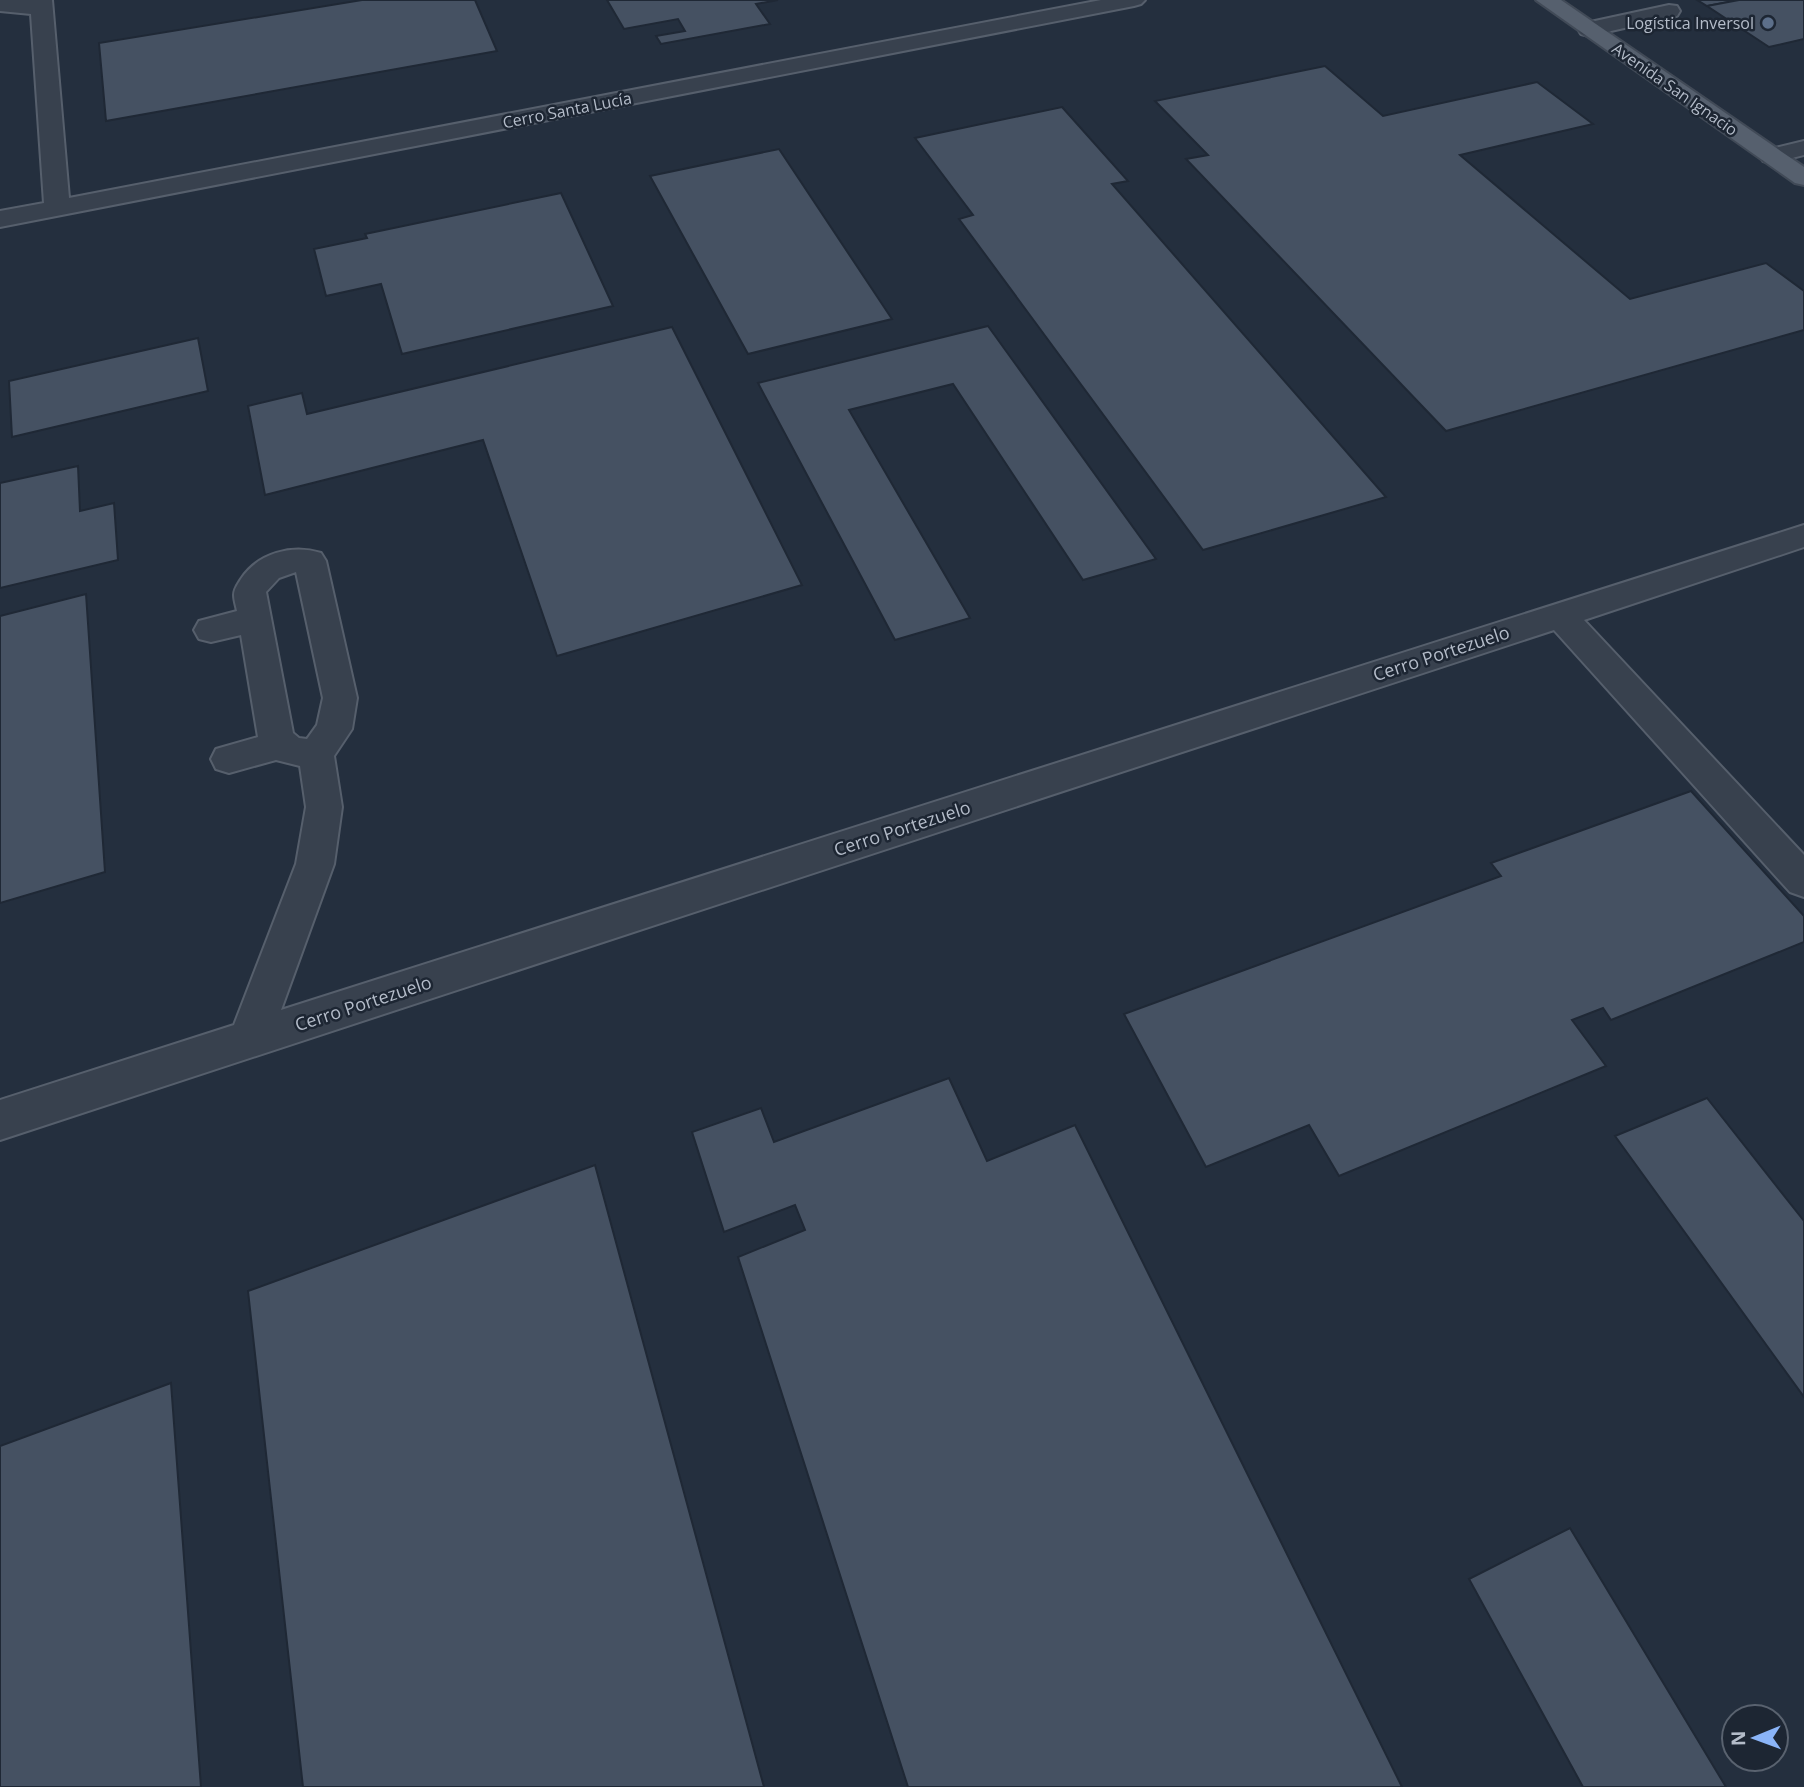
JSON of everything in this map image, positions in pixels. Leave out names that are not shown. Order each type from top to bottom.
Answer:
[{"type":"main road","name":"Avenida San Ignacio","points":[[1547,0],[1804,178]]},
{"type":"street","name":"Cerro Santa Lucía","points":[[0,219],[1134,0]]},
{"type":"street","points":[[0,5],[41,4],[57,208]]},
{"type":"street","points":[[1589,29],[1669,11]]},
{"type":"street","points":[[1772,156],[1804,148]]},
{"type":"street","name":"Cerro Portezuelo","points":[[0,1121],[1804,536]]},
{"type":"street","points":[[229,759],[299,749],[334,729],[340,698],[310,561],[292,559],[274,564],[258,578],[250,592],[276,740],[299,749],[324,807],[315,864],[249,1040]]},
{"type":"street","points":[[1560,615],[1804,881]]},
{"type":"street","points":[[211,630],[255,619]]},
{"type":"building","points":[[362,0],[475,0],[497,51],[106,121],[99,43]]},
{"type":"building","points":[[607,0],[778,0],[756,4],[770,24],[661,44],[656,36],[685,31],[678,19],[624,29]]},
{"type":"building","points":[[1697,0],[1739,0],[1707,6]]},
{"type":"building","name":"Logística Inversol","points":[[1739,0],[1804,0],[1804,39],[1769,47],[1707,6]]},
{"type":"building","points":[[1325,66],[1383,116],[1537,82],[1593,124],[1460,155],[1630,299],[1766,263],[1804,291],[1804,330],[1446,431],[1186,159],[1208,155],[1155,101]]},
{"type":"building","points":[[1062,107],[1128,181],[1112,184],[1386,497],[1203,550],[959,219],[973,215],[915,138]]},
{"type":"building","points":[[779,149],[892,319],[748,354],[650,176]]},
{"type":"building","points":[[561,193],[613,306],[402,354],[381,284],[326,296],[314,249],[367,238],[365,234]]},
{"type":"building","points":[[988,326],[1156,559],[1083,580],[953,384],[849,410],[970,618],[895,640],[758,383]]},
{"type":"building","points":[[672,327],[802,585],[557,656],[483,440],[265,495],[248,406],[302,393],[307,414]]},
{"type":"building","points":[[198,338],[208,391],[12,437],[9,381]]},
{"type":"building","points":[[78,466],[80,511],[114,503],[118,560],[0,588],[0,483]]},
{"type":"building","points":[[86,594],[105,872],[0,903],[0,616]]},
{"type":"building","points":[[1691,791],[1804,916],[1804,942],[1611,1020],[1603,1008],[1572,1020],[1606,1066],[1339,1176],[1309,1125],[1206,1167],[1124,1014],[1501,876],[1491,863]]},
{"type":"building","points":[[949,1078],[987,1161],[1075,1125],[1402,1787],[908,1787],[738,1257],[805,1230],[795,1205],[724,1232],[692,1132],[761,1108],[774,1142]]},
{"type":"building","points":[[1707,1098],[1804,1221],[1804,1397],[1615,1136]]},
{"type":"building","points":[[595,1165],[764,1787],[303,1787],[248,1291]]},
{"type":"building","points":[[171,1383],[201,1787],[0,1787],[0,1446]]},
{"type":"building","points":[[1570,1528],[1726,1787],[1583,1787],[1469,1579]]},
{"type":"place","name":"Logística Inversol","points":[[1768,23]]}]
